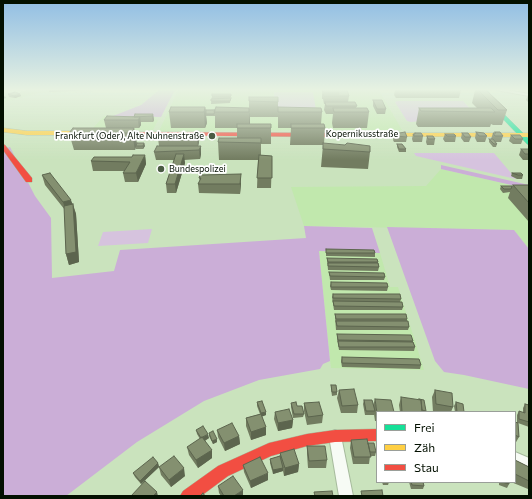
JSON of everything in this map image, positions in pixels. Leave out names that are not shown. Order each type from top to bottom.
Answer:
[{"type":"main road","points":[[503,113],[525,135],[529,142]]},
{"type":"main road","points":[[3,130],[91,134]]},
{"type":"main road","name":"Kopernikusstraße","points":[[115,134],[525,135]]},
{"type":"main road","points":[[3,146],[29,180]]},
{"type":"main road","points":[[188,496],[223,470],[269,450],[302,441],[336,436],[376,435]]},
{"type":"street","points":[[336,436],[346,496]]},
{"type":"street","points":[[516,458],[529,464]]},
{"type":"shaded area","points":[[120,113],[163,113],[161,117],[113,116]]},
{"type":"shaded area","points":[[167,113],[392,113],[402,130],[159,131]]},
{"type":"shaded area","points":[[304,113],[317,113],[317,116]]},
{"type":"shaded area","points":[[402,113],[474,113],[476,115],[411,122],[407,121]]},
{"type":"shaded area","points":[[104,116],[156,117],[155,119],[158,120],[153,130],[91,130]]},
{"type":"shaded area","points":[[10,147],[35,196],[51,218],[52,278],[114,271],[120,250],[306,238],[304,226],[372,228],[380,253],[319,251],[330,361],[323,364],[320,369],[259,380],[204,401],[137,442],[66,496],[3,496],[3,149]]},
{"type":"shaded area","points":[[414,153],[494,153],[516,179],[416,156]]},
{"type":"shaded area","points":[[441,165],[529,185],[529,189],[441,169]]},
{"type":"shaded area","points":[[441,169],[529,189],[529,249],[514,230],[304,226],[291,187],[426,186]]},
{"type":"shaded area","points":[[387,227],[514,230],[529,249],[529,389],[444,372],[435,361]]},
{"type":"shaded area","points":[[152,229],[148,243],[98,246],[103,232]]},
{"type":"shaded area","points":[[319,251],[380,253],[390,287],[398,287],[424,370],[331,368]]},
{"type":"building","points":[[135,114],[153,114],[152,116],[134,117]]},
{"type":"building","points":[[107,116],[140,117],[138,120],[104,120]]},
{"type":"building","points":[[237,124],[271,124],[271,128],[237,128]]},
{"type":"building","points":[[291,124],[324,124],[325,128],[291,128]]},
{"type":"building","points":[[73,128],[134,128],[132,133],[69,133]]},
{"type":"building","points":[[405,132],[407,137],[395,136],[394,134]]},
{"type":"building","points":[[476,132],[484,133],[487,136],[479,136]]},
{"type":"building","points":[[495,132],[500,132],[503,136],[495,136],[493,133],[496,133]]},
{"type":"building","points":[[421,133],[423,136],[414,136],[413,134]]},
{"type":"building","points":[[462,133],[468,133],[471,137],[465,137]]},
{"type":"building","points":[[160,134],[198,134],[197,138],[158,138]]},
{"type":"building","points":[[445,134],[454,134],[456,136],[447,136]]},
{"type":"building","points":[[511,135],[520,135],[523,139],[515,139]]},
{"type":"building","points":[[427,136],[433,136],[435,139],[428,139]]},
{"type":"building","points":[[219,138],[261,138],[261,143],[218,142]]},
{"type":"building","points":[[489,139],[493,139],[497,144],[494,144]]},
{"type":"building","points":[[137,143],[144,143],[143,146],[136,146]]},
{"type":"building","points":[[323,143],[345,145],[347,143],[370,146],[370,152],[323,149]]},
{"type":"building","points":[[397,144],[402,144],[406,149],[399,149]]},
{"type":"building","points":[[157,146],[201,146],[199,150],[154,152]]},
{"type":"building","points":[[521,149],[529,149],[529,154],[525,154]]},
{"type":"building","points":[[176,154],[184,154],[175,184],[166,184]]},
{"type":"building","points":[[133,155],[145,155],[136,173],[123,173],[130,162],[91,161],[94,157],[132,157]]},
{"type":"building","points":[[259,155],[272,156],[272,178],[257,178]]},
{"type":"building","points":[[50,173],[71,200],[63,202],[42,175]]},
{"type":"building","points":[[512,173],[521,173],[523,175],[518,175]]},
{"type":"building","points":[[241,174],[240,184],[198,184],[201,178],[199,178],[200,175]]},
{"type":"building","points":[[513,185],[529,185],[529,203]]},
{"type":"building","points":[[501,186],[512,186],[511,189],[504,189]]},
{"type":"building","points":[[73,204],[76,252],[66,254],[64,206]]},
{"type":"building","points":[[326,249],[374,250],[375,253],[326,253]]},
{"type":"building","points":[[327,258],[377,259],[378,262],[328,262]]},
{"type":"building","points":[[328,263],[378,263],[379,267],[328,266]]},
{"type":"building","points":[[329,272],[384,273],[385,277],[330,276]]},
{"type":"building","points":[[331,282],[387,283],[388,287],[331,287]]},
{"type":"building","points":[[333,294],[400,294],[401,299],[333,298]]},
{"type":"building","points":[[333,301],[402,302],[403,307],[334,306]]},
{"type":"building","points":[[335,314],[406,314],[407,319],[336,319]]},
{"type":"building","points":[[336,321],[408,321],[409,327],[337,326]]},
{"type":"building","points":[[337,334],[411,335],[413,341],[338,340]]},
{"type":"building","points":[[338,341],[413,342],[415,347],[339,347]]},
{"type":"building","points":[[342,357],[419,359],[421,365],[342,363]]},
{"type":"building","points":[[331,385],[336,385],[337,392],[332,392]]},
{"type":"building","points":[[354,389],[358,405],[342,406],[339,390]]},
{"type":"building","points":[[435,390],[452,393],[453,407],[436,404]]},
{"type":"building","points":[[401,397],[421,400],[422,411],[402,411]]},
{"type":"building","points":[[375,399],[391,400],[394,411],[377,411]]},
{"type":"building","points":[[419,399],[424,400],[426,411],[422,410],[421,400]]},
{"type":"building","points":[[364,400],[372,400],[375,411],[366,411]]},
{"type":"building","points":[[262,401],[266,412],[261,413],[257,402]]},
{"type":"building","points":[[296,402],[297,406],[302,406],[304,414],[294,414],[291,403]]},
{"type":"building","points":[[319,402],[323,415],[308,417],[304,403]]},
{"type":"building","points":[[456,402],[463,404],[464,411],[457,411]]},
{"type":"building","points":[[525,404],[529,405],[529,422],[519,419],[519,411],[525,413]]},
{"type":"building","points":[[289,409],[293,420],[278,423],[275,412]]},
{"type":"building","points":[[261,414],[266,427],[251,432],[246,418]]},
{"type":"building","points":[[516,422],[518,423],[519,437],[516,436]]},
{"type":"building","points":[[232,423],[239,436],[224,443],[217,430]]},
{"type":"building","points":[[203,426],[208,434],[201,438],[196,430]]},
{"type":"building","points":[[213,431],[217,439],[212,441],[209,433]]},
{"type":"building","points":[[202,437],[212,450],[196,460],[187,447]]},
{"type":"building","points":[[367,439],[371,457],[354,457],[351,440]]},
{"type":"building","points":[[368,443],[374,443],[376,452],[370,452]]},
{"type":"building","points":[[307,446],[325,446],[327,460],[309,461]]},
{"type":"building","points":[[294,449],[299,464],[285,468],[280,453]]},
{"type":"building","points":[[174,456],[184,468],[169,480],[159,467]]},
{"type":"building","points":[[280,456],[283,468],[273,470],[270,459]]},
{"type":"building","points":[[153,457],[158,463],[140,481],[133,473]]},
{"type":"building","points":[[260,457],[268,473],[250,481],[243,465]]},
{"type":"building","points":[[516,460],[529,467],[529,481],[516,474]]},
{"type":"building","points":[[233,476],[243,490],[234,496],[224,496],[218,486]]},
{"type":"building","points":[[145,481],[157,492],[153,496],[131,496]]},
{"type":"building","points":[[411,483],[423,483],[424,486],[412,485]]},
{"type":"building","points":[[382,490],[383,496],[362,496],[361,491]]},
{"type":"building","points":[[332,491],[333,496],[315,496],[314,492]]},
{"type":"traffic: fast","points":[[501,113],[529,143]]},
{"type":"traffic: slow","points":[[3,130],[27,133],[84,133]]},
{"type":"traffic: slow","points":[[339,135],[529,135]]},
{"type":"traffic: jam","points":[[121,134],[339,135]]},
{"type":"traffic: jam","points":[[3,146],[29,180]]},
{"type":"traffic: jam","points":[[188,496],[223,471],[269,450],[307,440],[335,436],[376,435]]},
{"type":"place","name":"Frankfurt (Oder), Alte Nuhnenstraße","points":[[212,136]]},
{"type":"place","name":"Bundespolizei","points":[[161,169]]}]
